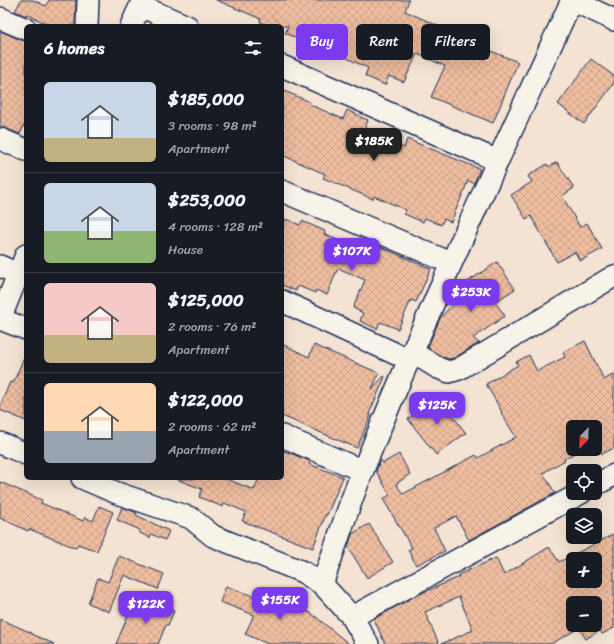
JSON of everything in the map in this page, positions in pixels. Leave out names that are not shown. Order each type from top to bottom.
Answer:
[{"type":"street","points":[[87,24],[88,0]]},
{"type":"street","points":[[322,584],[404,353],[451,263],[572,0],[614,20]]},
{"type":"street","points":[[132,24],[142,3],[183,24]]},
{"type":"street","points":[[0,18],[24,28]]},
{"type":"street","points":[[284,67],[498,161]]},
{"type":"street","points":[[0,139],[24,149]]},
{"type":"street","points":[[284,192],[451,263]]},
{"type":"street","points":[[24,257],[9,270],[0,319],[24,328]]},
{"type":"street","points":[[284,302],[449,372],[459,369],[614,276]]},
{"type":"street","points":[[284,437],[363,471]]},
{"type":"street","points":[[0,443],[24,453]]},
{"type":"street","points":[[602,481],[614,475]]},
{"type":"street","points":[[87,480],[117,493],[191,518],[213,536],[303,572],[322,584],[352,617],[368,644]]},
{"type":"street","points":[[352,617],[568,500]]},
{"type":"building","points":[[21,0],[33,0],[46,6],[49,0],[76,0],[75,24],[47,24],[26,14],[26,16],[15,11]]},
{"type":"building","points":[[216,0],[409,0],[405,11],[434,24],[421,24],[421,56],[417,54],[404,82],[389,76],[385,85],[365,76],[368,68],[348,59],[348,24],[296,24],[296,38],[285,33],[288,26],[284,26],[284,24],[264,24],[260,22],[261,19]]},
{"type":"building","points":[[0,31],[24,41],[24,125],[20,134],[0,126]]},
{"type":"building","points":[[490,51],[518,62],[493,123],[431,97],[445,66],[431,60],[490,60]]},
{"type":"building","points":[[591,59],[614,76],[614,83],[584,124],[558,104]]},
{"type":"building","points":[[284,91],[343,119],[347,110],[360,116],[368,120],[364,131],[404,148],[407,139],[480,169],[474,183],[468,181],[451,222],[444,219],[441,225],[425,218],[423,222],[404,214],[406,210],[374,196],[373,199],[323,178],[325,174],[284,156]]},
{"type":"building","points":[[557,162],[574,188],[562,196],[580,227],[587,223],[602,249],[580,261],[575,252],[557,262],[531,216],[526,219],[511,195],[532,182],[528,176],[547,164],[549,167]]},
{"type":"building","points":[[286,219],[300,225],[302,221],[325,231],[324,234],[358,249],[362,239],[431,269],[416,302],[411,300],[398,329],[380,322],[377,329],[360,321],[363,313],[353,308],[365,280],[338,268],[327,295],[316,290],[315,293],[298,286],[296,291],[284,286],[284,224]]},
{"type":"building","points":[[497,262],[515,289],[495,302],[505,316],[473,338],[479,343],[454,358],[449,359],[443,357],[429,349],[428,347],[440,318],[454,303],[450,296],[451,293]]},
{"type":"building","points":[[585,341],[604,380],[614,374],[614,448],[602,454],[602,420],[566,420],[566,456],[569,456],[543,473],[555,493],[469,540],[456,516],[434,528],[445,551],[416,565],[408,550],[412,548],[383,499],[390,495],[376,471],[380,460],[383,463],[399,454],[410,474],[396,484],[403,494],[476,455],[478,458],[516,437],[501,413],[502,412],[486,384],[518,365],[516,362],[529,355],[537,371],[565,357],[563,352]]},
{"type":"building","points":[[284,345],[309,357],[314,345],[379,373],[372,389],[384,376],[385,377],[369,414],[371,415],[357,448],[284,417]]},
{"type":"building","points":[[24,358],[24,420],[0,410],[0,406],[10,382],[13,383]]},
{"type":"building","points":[[438,397],[466,433],[436,455],[408,419]]},
{"type":"building","points":[[284,451],[310,461],[309,464],[343,477],[327,515],[326,514],[313,548],[242,521],[246,512],[224,503],[223,507],[199,497],[202,489],[179,480],[229,480],[254,490],[258,480],[284,480]]},
{"type":"building","points":[[0,482],[42,500],[41,503],[83,521],[85,517],[93,521],[99,506],[113,512],[97,551],[78,544],[76,548],[29,529],[28,531],[0,518]]},
{"type":"building","points":[[122,507],[137,513],[136,515],[169,531],[165,540],[151,534],[150,538],[138,532],[140,530],[117,520]]},
{"type":"building","points":[[369,524],[393,562],[367,578],[348,547],[352,534]]},
{"type":"building","points":[[614,534],[614,628],[602,634],[601,632],[602,596],[566,596],[566,632],[572,632],[551,644],[441,644],[473,630],[459,597],[425,612],[439,644],[385,644],[374,619],[413,597],[459,577],[458,575],[496,558],[504,575],[549,547],[559,562],[566,558],[566,588],[602,588],[602,552],[579,552],[594,544],[602,544],[602,540]]},
{"type":"building","points":[[119,556],[164,574],[158,589],[124,575],[109,612],[88,603],[98,578],[108,582]]},
{"type":"building","points":[[226,586],[261,599],[264,592],[311,613],[349,644],[268,644],[245,634],[254,615],[220,602]]},
{"type":"building","points":[[148,600],[174,611],[158,644],[116,644],[130,611],[142,616]]},
{"type":"building","points":[[0,619],[32,633],[54,644],[0,644]]},
{"type":"building","points":[[582,632],[597,632],[586,639]]}]
